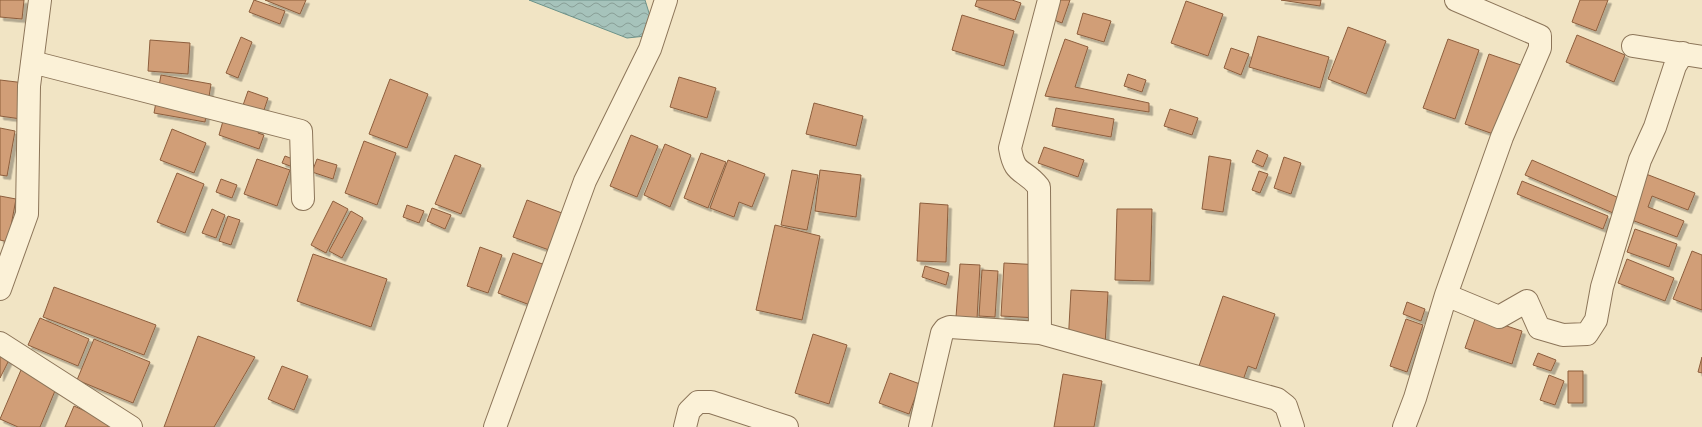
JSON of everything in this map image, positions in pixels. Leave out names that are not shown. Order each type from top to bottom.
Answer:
[{"type":"street","points":[[0,289],[28,214],[29,86],[40,0]]},
{"type":"street","points":[[495,427],[585,181],[650,49],[666,0]]},
{"type":"street","points":[[1040,333],[1039,187],[1030,176],[1017,170],[1012,161],[1010,148],[1049,0]]},
{"type":"street","points":[[1404,427],[1415,398],[1446,295],[1502,137],[1540,48],[1540,36],[1456,0]]},
{"type":"street","points":[[1633,46],[1692,55]]},
{"type":"street","points":[[1446,295],[1499,318],[1527,301],[1539,328],[1564,335],[1587,334],[1596,320],[1602,287],[1640,160],[1655,127],[1674,66],[1692,55]]},
{"type":"street","points":[[32,62],[301,131],[303,199]]},
{"type":"street","points":[[920,427],[942,333],[945,329],[950,327],[1040,333],[1277,399],[1286,406],[1293,427]]},
{"type":"street","points":[[0,343],[131,427]]},
{"type":"street","points":[[686,427],[689,411],[698,402],[711,402],[787,427]]},
{"type":"water","points":[[529,0],[645,0],[650,16],[646,36],[627,38]]},
{"type":"building","points":[[0,0],[24,0],[22,19],[0,17]]},
{"type":"building","points":[[254,0],[285,11],[280,24],[249,12]]},
{"type":"building","points":[[265,0],[306,0],[300,14]]},
{"type":"building","points":[[977,0],[1012,0],[1021,3],[1015,20],[975,6]]},
{"type":"building","points":[[1049,0],[1070,0],[1062,23],[1054,20]]},
{"type":"building","points":[[1281,0],[1321,0],[1320,6]]},
{"type":"building","points":[[1580,0],[1608,0],[1596,31],[1572,22]]},
{"type":"building","points":[[1186,1],[1223,14],[1208,56],[1171,43]]},
{"type":"building","points":[[1083,13],[1111,21],[1104,42],[1077,34]]},
{"type":"building","points":[[962,15],[1014,31],[1004,66],[952,50]]},
{"type":"building","points":[[1348,27],[1386,41],[1366,94],[1328,79]]},
{"type":"building","points":[[1577,35],[1625,55],[1614,82],[1566,62]]},
{"type":"building","points":[[1258,36],[1329,57],[1320,88],[1249,67]]},
{"type":"building","points":[[241,37],[252,42],[238,78],[226,73]]},
{"type":"building","points":[[1065,39],[1088,47],[1075,87],[1149,103],[1149,112],[1045,96]]},
{"type":"building","points":[[1448,39],[1479,50],[1455,119],[1423,108]]},
{"type":"building","points":[[150,40],[190,43],[188,74],[148,71]]},
{"type":"building","points":[[1231,48],[1249,54],[1241,75],[1224,68]]},
{"type":"building","points":[[1489,54],[1521,65],[1496,135],[1465,124]]},
{"type":"building","points":[[1128,74],[1146,80],[1142,92],[1124,86]]},
{"type":"building","points":[[161,75],[211,84],[205,122],[154,113]]},
{"type":"building","points":[[679,77],[716,88],[707,118],[670,107]]},
{"type":"building","points":[[390,79],[428,94],[407,148],[369,134]]},
{"type":"building","points":[[0,80],[25,83],[21,119],[0,116]]},
{"type":"building","points":[[248,91],[268,98],[261,119],[241,111]]},
{"type":"building","points":[[814,103],[863,116],[856,146],[806,134]]},
{"type":"building","points":[[1056,108],[1114,119],[1111,137],[1052,126]]},
{"type":"building","points":[[1170,109],[1198,118],[1192,135],[1164,126]]},
{"type":"building","points":[[251,119],[262,123],[258,133],[264,135],[259,149],[219,135],[223,121],[248,129]]},
{"type":"building","points":[[0,128],[15,131],[7,176],[0,175]]},
{"type":"building","points":[[172,129],[206,143],[194,173],[160,160]]},
{"type":"building","points":[[631,135],[658,146],[637,197],[610,186]]},
{"type":"building","points":[[364,141],[396,153],[377,205],[345,193]]},
{"type":"building","points":[[665,144],[691,155],[670,207],[644,195]]},
{"type":"building","points":[[1044,147],[1084,160],[1078,177],[1038,163]]},
{"type":"building","points":[[1257,150],[1268,155],[1263,167],[1252,162]]},
{"type":"building","points":[[701,153],[726,162],[708,208],[684,198]]},
{"type":"building","points":[[455,155],[481,165],[461,214],[435,204]]},
{"type":"building","points":[[285,156],[311,166],[309,173],[282,163]]},
{"type":"building","points":[[1209,156],[1231,160],[1223,212],[1202,209]]},
{"type":"building","points":[[1284,157],[1301,163],[1291,194],[1274,188]]},
{"type":"building","points":[[257,159],[290,170],[277,206],[244,194]]},
{"type":"building","points":[[317,159],[337,165],[333,179],[312,172]]},
{"type":"building","points":[[728,160],[765,174],[752,207],[739,202],[734,217],[710,208]]},
{"type":"building","points":[[1532,160],[1619,198],[1613,213],[1525,175]]},
{"type":"building","points":[[792,170],[818,175],[807,230],[781,225]]},
{"type":"building","points":[[820,170],[861,175],[856,217],[815,211]]},
{"type":"building","points":[[1259,171],[1268,174],[1260,193],[1252,190]]},
{"type":"building","points":[[177,173],[204,184],[185,233],[157,222]]},
{"type":"building","points":[[1646,174],[1695,193],[1688,210],[1652,196],[1648,207],[1684,221],[1677,237],[1629,219]]},
{"type":"building","points":[[221,179],[237,185],[232,198],[216,192]]},
{"type":"building","points":[[1522,181],[1608,216],[1603,229],[1517,194]]},
{"type":"building","points":[[0,196],[16,199],[8,242],[0,240]]},
{"type":"building","points":[[527,200],[562,213],[549,250],[513,237]]},
{"type":"building","points":[[333,201],[348,209],[326,253],[311,245]]},
{"type":"building","points":[[920,203],[948,205],[946,262],[917,261]]},
{"type":"building","points":[[407,205],[424,211],[419,223],[403,217]]},
{"type":"building","points":[[432,208],[451,215],[445,229],[427,221]]},
{"type":"building","points":[[212,209],[225,215],[216,238],[202,233]]},
{"type":"building","points":[[1117,209],[1152,209],[1150,281],[1115,280]]},
{"type":"building","points":[[351,211],[363,218],[342,258],[329,251]]},
{"type":"building","points":[[228,216],[240,220],[231,245],[219,241]]},
{"type":"building","points":[[775,225],[820,236],[802,320],[756,310]]},
{"type":"building","points":[[1635,229],[1677,244],[1669,267],[1627,252]]},
{"type":"building","points":[[480,247],[502,255],[488,293],[467,286]]},
{"type":"building","points":[[1692,251],[1702,255],[1702,310],[1673,299]]},
{"type":"building","points":[[513,253],[545,265],[530,305],[498,293]]},
{"type":"building","points":[[313,254],[387,279],[371,327],[297,301]]},
{"type":"building","points":[[1627,259],[1674,278],[1665,301],[1618,283]]},
{"type":"building","points":[[1004,263],[1041,265],[1038,318],[1001,316]]},
{"type":"building","points":[[960,264],[980,265],[977,319],[956,317]]},
{"type":"building","points":[[925,266],[949,273],[946,285],[922,277]]},
{"type":"building","points":[[982,270],[998,271],[995,317],[979,316]]},
{"type":"building","points":[[54,287],[156,325],[144,355],[43,317]]},
{"type":"building","points":[[1071,290],[1108,292],[1105,346],[1068,344]]},
{"type":"building","points":[[1223,296],[1275,314],[1256,369],[1248,366],[1242,383],[1198,369]]},
{"type":"building","points":[[1407,302],[1425,309],[1421,321],[1403,314]]},
{"type":"building","points":[[1476,316],[1522,331],[1512,364],[1465,348]]},
{"type":"building","points":[[40,318],[89,339],[78,366],[28,345]]},
{"type":"building","points":[[1406,319],[1423,325],[1407,372],[1390,366]]},
{"type":"building","points":[[813,334],[847,345],[829,404],[795,393]]},
{"type":"building","points":[[198,336],[255,357],[214,427],[164,427]]},
{"type":"building","points":[[94,339],[150,362],[133,403],[77,380]]},
{"type":"building","points":[[0,353],[10,358],[0,378]]},
{"type":"building","points":[[1538,353],[1556,360],[1551,371],[1533,365]]},
{"type":"building","points":[[1702,357],[1702,373],[1698,372]]},
{"type":"building","points":[[282,366],[308,376],[294,410],[268,399]]},
{"type":"building","points":[[21,370],[57,386],[40,427],[18,427],[0,419]]},
{"type":"building","points":[[1568,371],[1583,371],[1583,403],[1568,403]]},
{"type":"building","points":[[890,373],[920,384],[909,414],[879,403]]},
{"type":"building","points":[[1063,374],[1102,381],[1094,427],[1054,427]]},
{"type":"building","points":[[1549,375],[1564,381],[1555,405],[1540,400]]},
{"type":"building","points":[[74,406],[110,422],[108,427],[65,427]]}]
